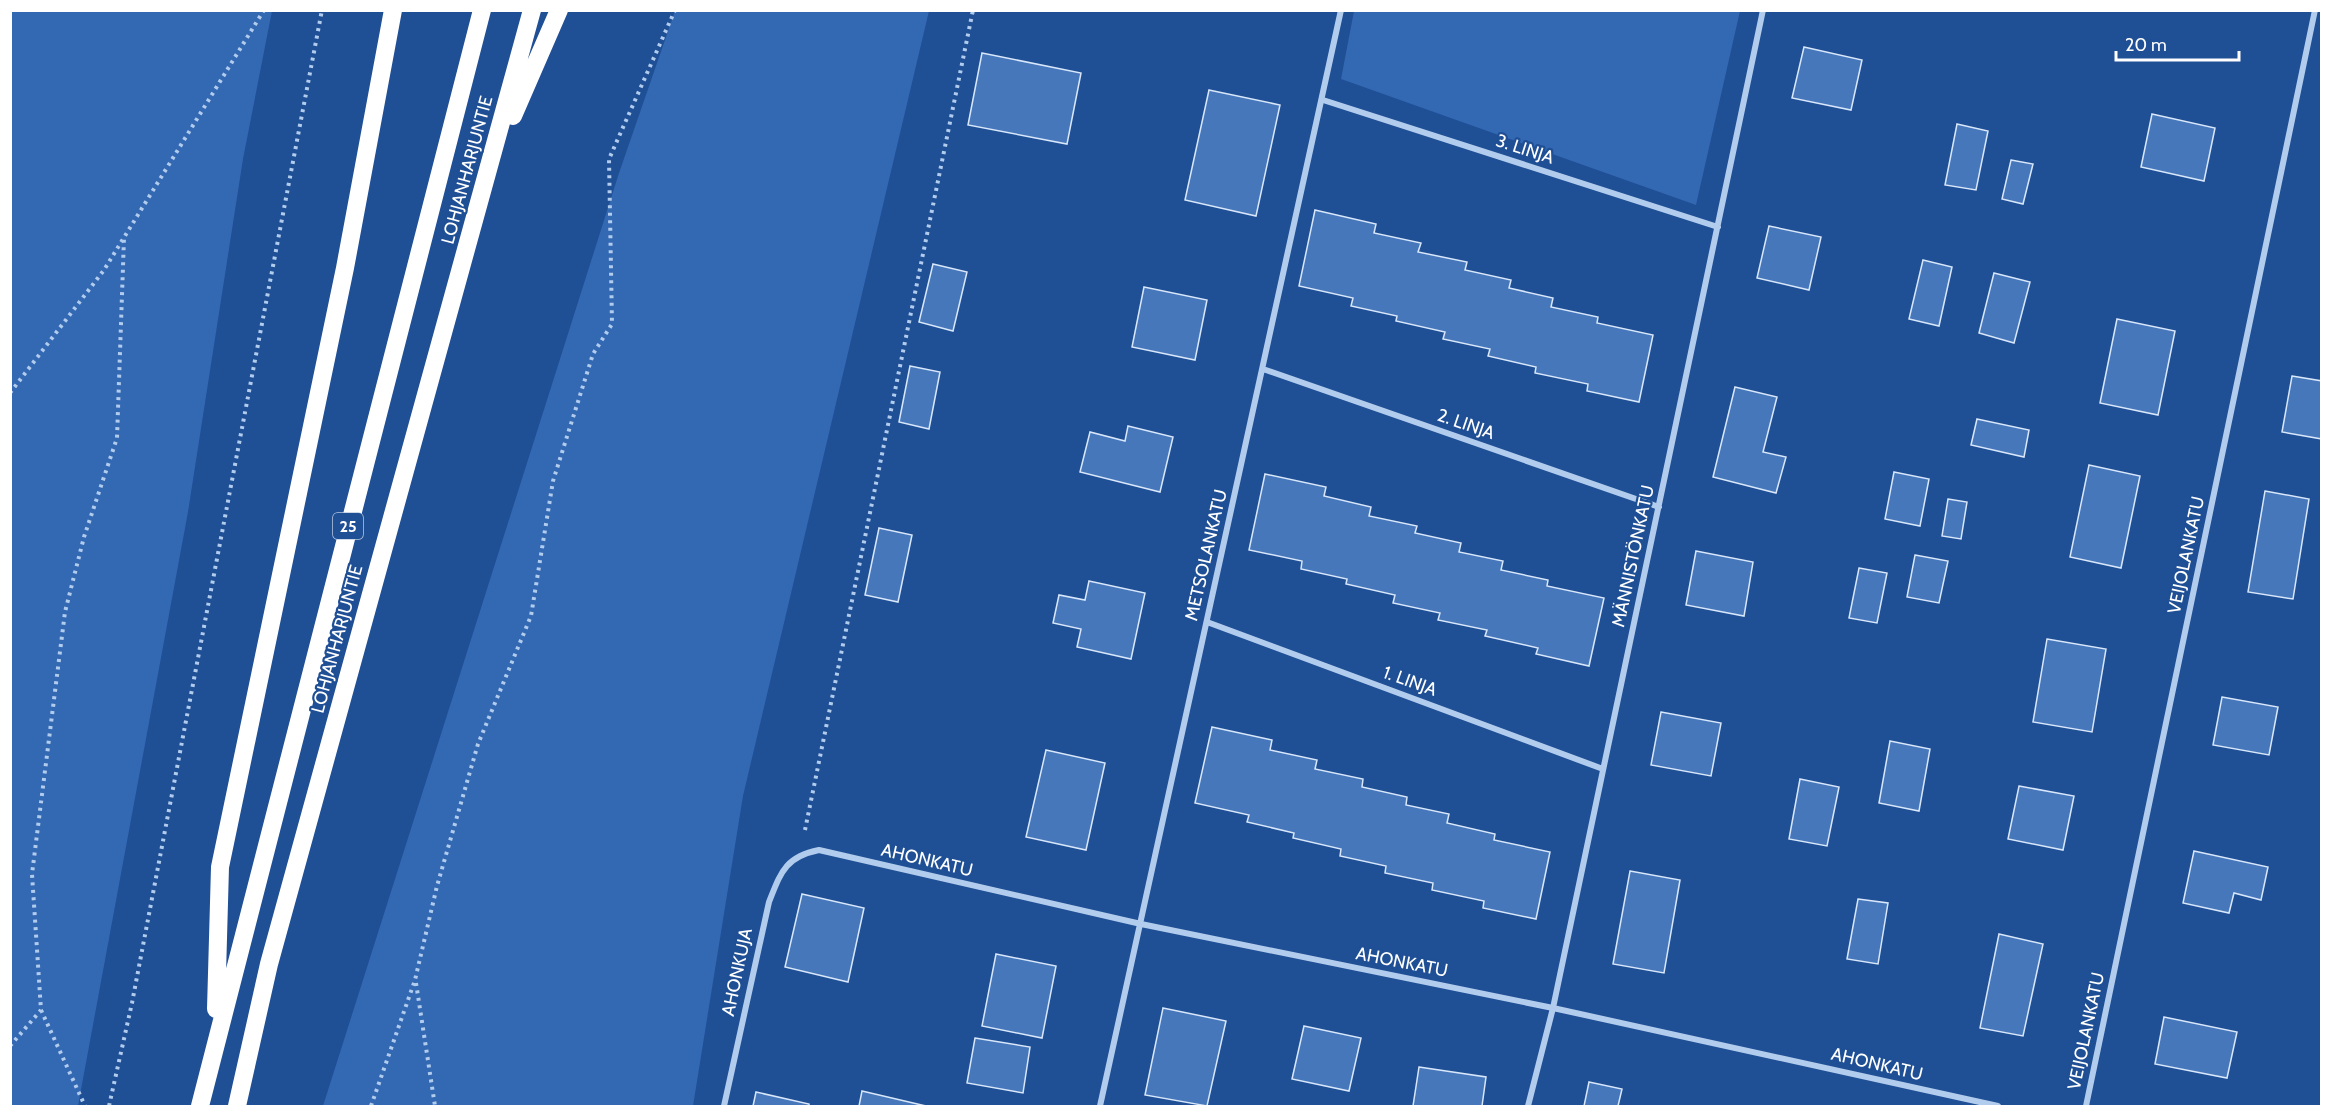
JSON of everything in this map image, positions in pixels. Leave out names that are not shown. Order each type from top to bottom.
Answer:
[{"type":"highway","points":[[215,1041],[220,867],[345,268],[393,10]]},
{"type":"highway","name":"LOHJANHARJUNTIE","points":[[200,1107],[215,1041],[482,10]]},
{"type":"highway","name":"LOHJANHARJUNTIE","points":[[237,1107],[269,964],[532,10]]},
{"type":"highway","points":[[487,176],[559,10]]},
{"type":"street","name":"METSOLANKATU","points":[[1101,1107],[1341,10]]},
{"type":"street","name":"MÄNNISTÖNKATU","points":[[1528,1107],[1553,1008],[1763,10]]},
{"type":"street","name":"VEIJOLANKATU","points":[[2086,1107],[2314,10]]},
{"type":"street","name":"3. LINJA","points":[[1323,100],[1718,226]]},
{"type":"street","name":"2. LINJA","points":[[1263,369],[1659,507]]},
{"type":"street","name":"1. LINJA","points":[[1207,622],[1603,769]]},
{"type":"street","name":"AHONKATU","points":[[800,854],[819,850],[1141,924],[1553,1008],[1998,1107]]},
{"type":"street","name":"AHONKUJA","points":[[724,1107],[769,902],[782,870],[800,854]]},
{"type":"path","points":[[10,393],[104,270],[264,10]]},
{"type":"path","points":[[109,1107],[132,1003],[322,10]]},
{"type":"path","points":[[371,1107],[415,980],[437,886],[478,744],[531,616],[553,481],[592,354],[612,324],[609,159],[675,10]]},
{"type":"path","points":[[800,854],[973,10]]},
{"type":"path","points":[[85,1107],[41,1010],[32,874],[65,612],[84,537],[117,438],[124,238]]},
{"type":"path","points":[[415,980],[435,1107]]},
{"type":"path","points":[[10,1047],[41,1010]]},
{"type":"shaded area","points":[[10,11],[272,11],[243,159],[188,512],[78,1106],[11,1106]]},
{"type":"shaded area","points":[[675,11],[929,11],[743,796],[693,1106],[323,1106],[619,173]]},
{"type":"shaded area","points":[[1354,11],[1740,11],[1696,205],[1341,79]]},
{"type":"building","points":[[1804,47],[1862,60],[1851,110],[1792,98]]},
{"type":"building","points":[[982,53],[1081,73],[1067,144],[968,125]]},
{"type":"building","points":[[1209,90],[1280,105],[1256,216],[1185,200]]},
{"type":"building","points":[[2152,114],[2215,128],[2204,181],[2141,167]]},
{"type":"building","points":[[1957,124],[1988,131],[1976,190],[1945,185]]},
{"type":"building","points":[[2011,160],[2033,164],[2023,204],[2002,199]]},
{"type":"building","points":[[1315,210],[1376,224],[1374,233],[1421,243],[1418,252],[1467,262],[1465,270],[1511,280],[1509,288],[1553,298],[1551,307],[1598,317],[1597,323],[1653,335],[1639,402],[1587,391],[1588,384],[1535,373],[1536,367],[1488,356],[1490,349],[1443,339],[1445,332],[1396,321],[1397,316],[1351,306],[1353,298],[1299,286]]},
{"type":"building","points":[[1769,226],[1821,237],[1809,290],[1757,278]]},
{"type":"building","points":[[1923,260],[1952,267],[1939,326],[1909,319]]},
{"type":"building","points":[[933,264],[967,272],[953,331],[919,322]]},
{"type":"building","points":[[1994,273],[2030,282],[2014,343],[1979,333]]},
{"type":"building","points":[[1144,287],[1207,300],[1195,360],[1132,347]]},
{"type":"building","points":[[2117,319],[2175,331],[2158,415],[2100,403]]},
{"type":"building","points":[[910,366],[940,372],[929,429],[899,422]]},
{"type":"building","points":[[2292,376],[2322,381],[2322,439],[2282,432]]},
{"type":"building","points":[[1735,387],[1777,397],[1763,452],[1786,457],[1776,493],[1713,477]]},
{"type":"building","points":[[1977,419],[2029,430],[2024,457],[1971,445]]},
{"type":"building","points":[[1128,426],[1173,437],[1160,492],[1080,472],[1090,432],[1125,441]]},
{"type":"building","points":[[2089,465],[2140,476],[2121,568],[2070,557]]},
{"type":"building","points":[[1894,472],[1929,479],[1920,526],[1885,519]]},
{"type":"building","points":[[1265,474],[1326,487],[1324,496],[1371,507],[1369,516],[1417,526],[1415,533],[1461,543],[1459,552],[1503,561],[1501,570],[1548,580],[1547,586],[1604,598],[1589,666],[1536,654],[1538,648],[1485,636],[1487,630],[1438,620],[1440,613],[1393,603],[1395,595],[1346,584],[1347,579],[1301,569],[1302,561],[1249,550]]},
{"type":"building","points":[[2265,491],[2309,499],[2293,599],[2248,592]]},
{"type":"building","points":[[1948,499],[1967,502],[1961,539],[1942,536]]},
{"type":"building","points":[[879,528],[912,535],[898,602],[865,595]]},
{"type":"building","points":[[1696,551],[1753,562],[1744,616],[1686,605]]},
{"type":"building","points":[[1915,555],[1948,561],[1939,603],[1907,597]]},
{"type":"building","points":[[1859,568],[1887,573],[1877,623],[1849,618]]},
{"type":"building","points":[[1089,581],[1145,593],[1131,659],[1077,647],[1081,629],[1053,623],[1059,595],[1085,600]]},
{"type":"building","points":[[2047,639],[2106,649],[2092,732],[2033,722]]},
{"type":"building","points":[[2222,697],[2278,707],[2269,755],[2213,745]]},
{"type":"building","points":[[1661,712],[1721,723],[1711,776],[1651,765]]},
{"type":"building","points":[[1212,727],[1272,740],[1270,750],[1317,760],[1315,769],[1363,779],[1362,787],[1407,797],[1406,805],[1449,814],[1447,823],[1495,834],[1494,840],[1550,852],[1536,919],[1483,908],[1484,901],[1432,890],[1433,883],[1385,873],[1386,866],[1340,856],[1341,849],[1293,838],[1294,833],[1247,822],[1249,815],[1195,803]]},
{"type":"building","points":[[1890,741],[1930,749],[1919,811],[1879,803]]},
{"type":"building","points":[[1046,750],[1105,763],[1086,850],[1026,837]]},
{"type":"building","points":[[1800,779],[1839,787],[1827,846],[1789,839]]},
{"type":"building","points":[[2019,786],[2074,796],[2063,850],[2008,839]]},
{"type":"building","points":[[2194,851],[2268,867],[2261,900],[2234,893],[2229,913],[2183,903]]},
{"type":"building","points":[[1630,871],[1680,880],[1664,973],[1613,964]]},
{"type":"building","points":[[802,894],[864,908],[848,982],[785,967]]},
{"type":"building","points":[[1858,899],[1888,903],[1878,964],[1847,959]]},
{"type":"building","points":[[1999,934],[2043,944],[2023,1036],[1980,1028]]},
{"type":"building","points":[[996,954],[1056,966],[1042,1038],[982,1026]]},
{"type":"building","points":[[1163,1008],[1226,1021],[1207,1106],[1145,1095]]},
{"type":"building","points":[[2164,1017],[2237,1032],[2227,1078],[2155,1064]]},
{"type":"building","points":[[1304,1026],[1361,1038],[1349,1091],[1292,1079]]},
{"type":"building","points":[[975,1038],[1030,1047],[1023,1093],[967,1083]]},
{"type":"building","points":[[1419,1067],[1486,1077],[1482,1106],[1413,1106]]},
{"type":"building","points":[[1589,1082],[1622,1089],[1618,1106],[1584,1106]]},
{"type":"building","points":[[862,1091],[926,1106],[859,1106]]},
{"type":"building","points":[[756,1092],[809,1104],[809,1106],[753,1106]]}]
